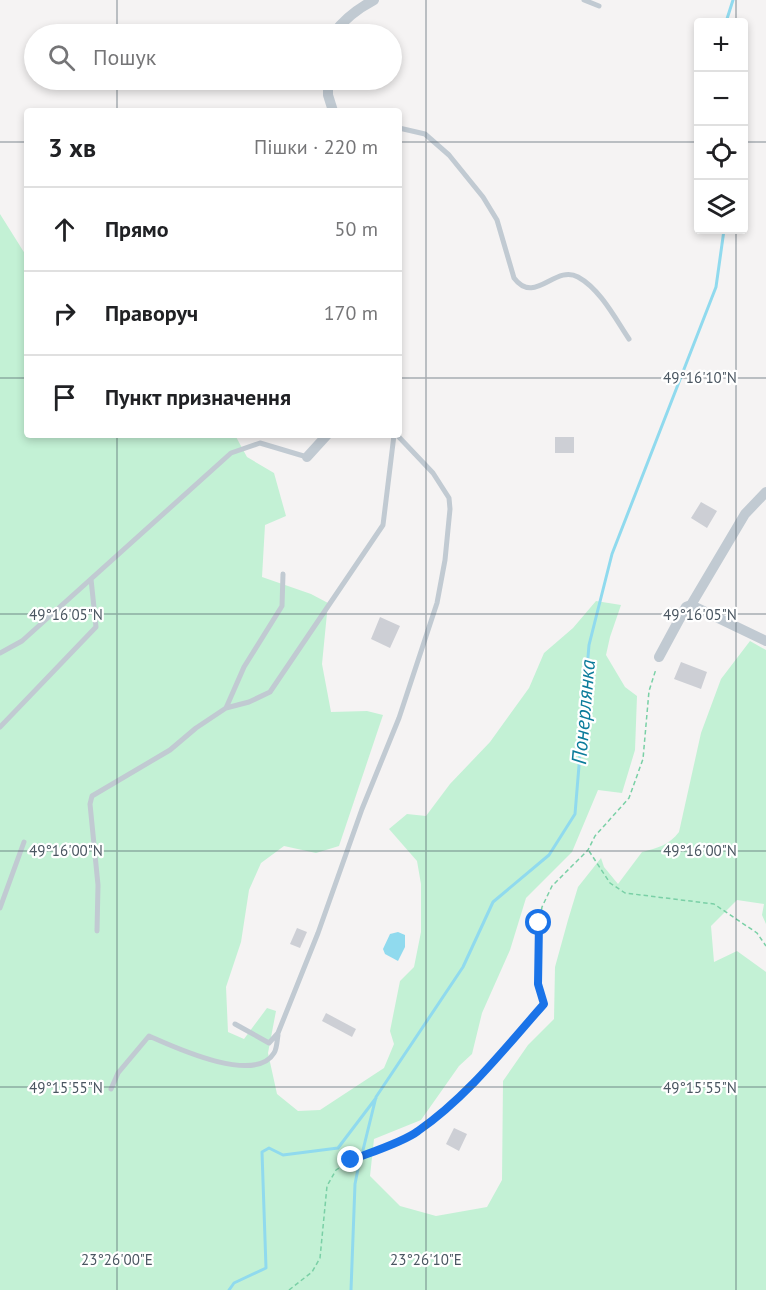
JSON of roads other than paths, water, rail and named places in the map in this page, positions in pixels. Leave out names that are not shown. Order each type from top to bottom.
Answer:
[{"type":"street","points":[[341,24],[358,9],[374,0]]},
{"type":"street","points":[[328,90],[332,108]]},
{"type":"street","points":[[307,457],[324,438]]},
{"type":"street","points":[[659,657],[686,607],[691,605],[745,514],[766,492]]},
{"type":"street","points":[[691,605],[766,641]]},
{"type":"lane","points":[[584,0],[599,6]]},
{"type":"lane","points":[[402,129],[425,134],[449,155],[483,197],[497,220],[514,278],[519,285],[527,288],[542,286],[560,275],[577,276],[598,295],[629,339]]},
{"type":"lane","points":[[97,931],[98,885],[90,804],[92,796],[170,750],[196,728],[226,708],[249,702],[270,692],[383,525],[395,438]]},
{"type":"lane","points":[[111,1089],[118,1073],[149,1036],[201,1058],[249,1066],[264,1063],[275,1053],[278,1034],[318,933],[362,809],[399,718],[436,603],[446,560],[449,498],[433,473],[398,438]]},
{"type":"lane","points":[[0,653],[22,641],[231,453],[260,443],[307,457]]},
{"type":"lane","points":[[226,708],[244,667],[282,606],[283,574]]},
{"type":"lane","points":[[0,727],[96,627],[91,579]]},
{"type":"lane","points":[[0,908],[24,842]]},
{"type":"lane","points":[[235,1024],[269,1043],[278,1034]]},
{"type":"water","points":[[398,932],[405,935],[405,947],[398,961],[385,954],[383,949],[390,934]]},
{"type":"waterway","name":"Понерлянка","points":[[727,18],[733,0]]},
{"type":"waterway","name":"Понерлянка","points":[[363,1150],[376,1097],[463,967],[493,902],[549,855],[575,814],[589,645],[612,554],[716,287],[723,234]]},
{"type":"waterway","points":[[229,1290],[234,1283],[266,1268],[262,1152],[269,1148],[283,1155],[338,1148],[376,1098]]},
{"type":"waterway","name":"Понерлянка","points":[[351,1290],[355,1184],[359,1164]]}]
